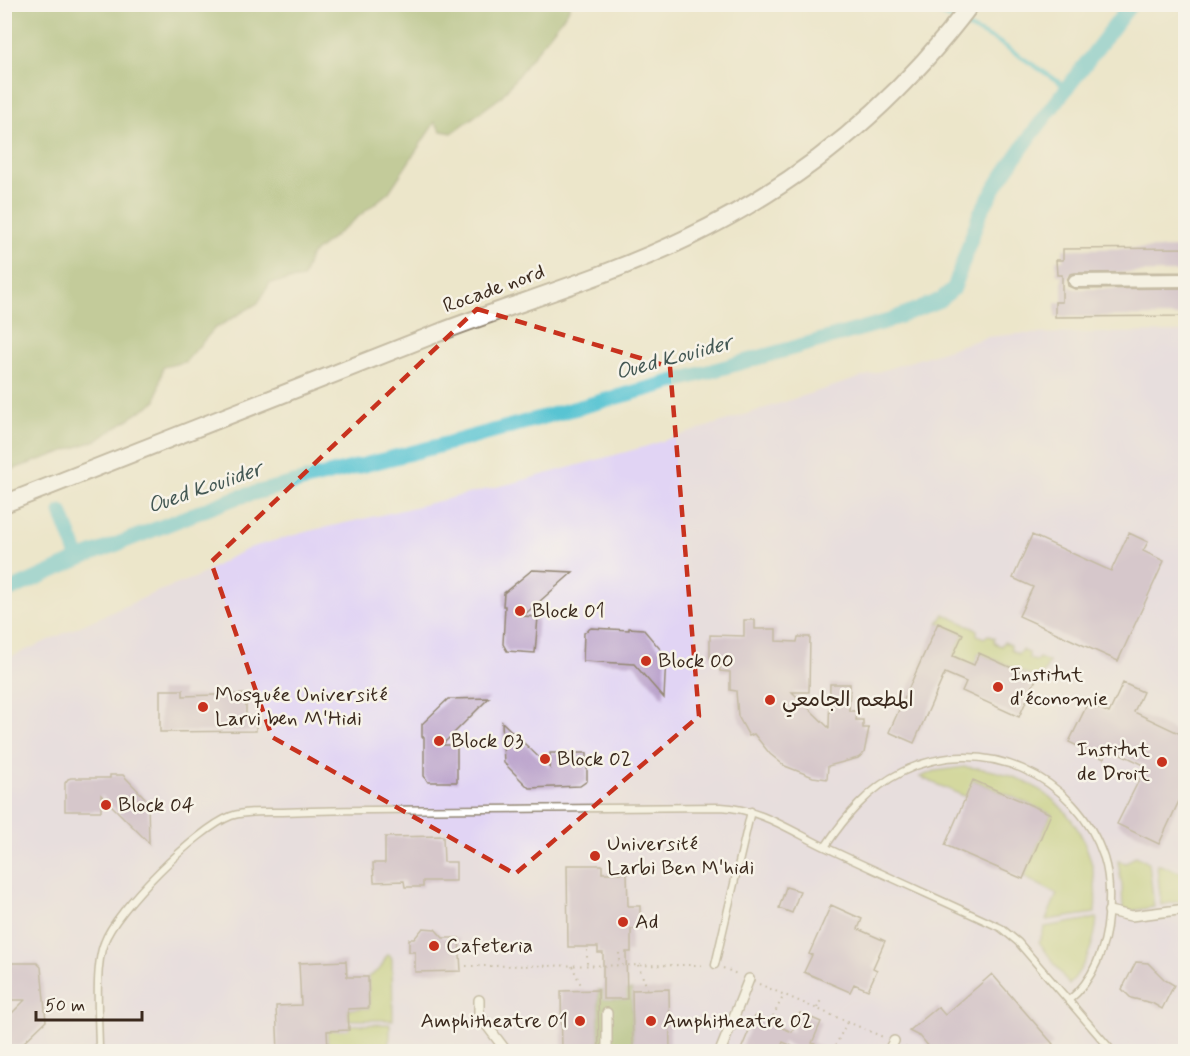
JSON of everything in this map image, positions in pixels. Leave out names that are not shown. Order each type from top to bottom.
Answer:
[{"type":"main road","name":"Rocade nord","points":[[4,504],[455,327],[633,262],[735,214],[820,158],[863,123],[906,82],[949,34],[971,4]]},
{"type":"street","points":[[1075,281],[1185,280]]},
{"type":"street","points":[[1109,911],[1131,916],[1185,909]]},
{"type":"street","points":[[720,1052],[749,979]]},
{"type":"street","points":[[479,1000],[479,1015],[507,1052]]},
{"type":"street","points":[[607,1052],[608,1013]]},
{"type":"street","points":[[888,1052],[894,1041]]},
{"type":"lane","points":[[825,847],[868,795],[903,771],[943,758],[964,756],[995,759],[1037,775],[1060,791],[1080,812],[1099,843],[1109,878],[1107,930],[1097,960],[1081,990],[1069,1000]]},
{"type":"lane","points":[[99,1052],[100,957],[102,946],[112,926],[183,849],[203,832],[229,817],[250,813],[330,810],[721,807],[752,811],[1001,928],[1018,942],[1113,1052]]},
{"type":"lane","points":[[715,965],[752,811]]},
{"type":"path","points":[[587,950],[587,965]]},
{"type":"path","points":[[618,966],[619,954]]},
{"type":"path","points":[[638,965],[648,990]]},
{"type":"path","points":[[466,966],[715,965],[894,1041],[914,1052]]},
{"type":"path","points":[[572,966],[581,985]]},
{"type":"path","points":[[774,1016],[784,995]]},
{"type":"path","points":[[816,1008],[821,1000]]},
{"type":"path","points":[[833,1052],[847,1022]]},
{"type":"highlighted area","points":[[477,309],[670,367],[699,716],[515,874],[272,737],[211,562]]},
{"type":"shaded area","name":"Université Larbi Ben M'hidi","points":[[1185,332],[1185,1051],[5,1051],[4,660],[159,591],[197,577],[252,547],[309,531],[513,483],[644,447],[987,337],[1017,334]]},
{"type":"green space","points":[[5,4],[570,5],[568,11],[501,97],[452,133],[441,131],[435,122],[389,192],[310,256],[303,278],[270,283],[258,303],[214,329],[185,362],[163,367],[156,401],[97,440],[4,471]]},
{"type":"green space","points":[[944,614],[977,630],[977,635],[984,638],[988,635],[994,638],[994,643],[1001,646],[1004,642],[1011,645],[1011,650],[1018,654],[1022,650],[1029,653],[1029,659],[1036,661],[1039,658],[1049,662],[1045,671],[1034,677],[979,653],[974,665],[953,656],[963,634],[938,623]]},
{"type":"green space","points":[[964,767],[994,771],[1021,780],[1044,793],[1064,810],[1079,831],[1089,855],[1095,883],[1095,913],[1046,920],[1057,894],[1024,877],[1051,814],[974,780],[966,797],[920,777],[935,771]]},
{"type":"green space","points":[[1136,856],[1149,863],[1154,907],[1123,912],[1118,861],[1126,863]]},
{"type":"green space","points":[[1157,864],[1185,874],[1185,900],[1161,905]]},
{"type":"green space","points":[[1097,918],[1089,954],[1069,985],[1039,942],[1045,927]]},
{"type":"green space","points":[[387,955],[390,955],[392,959],[393,1020],[349,1020],[348,1009],[369,1008],[368,977],[380,969]]},
{"type":"green space","points":[[598,990],[603,990],[604,999],[626,999],[626,990],[632,990],[633,1051],[599,1051]]},
{"type":"green space","points":[[390,1024],[390,1038],[386,1051],[318,1052],[328,1050],[327,1031],[349,1029],[349,1025]]},
{"type":"building","points":[[1185,248],[1185,272],[1075,273],[1070,274],[1067,280],[1068,286],[1075,289],[1185,288],[1185,316],[1055,317],[1055,302],[1062,302],[1062,275],[1057,275],[1056,260],[1063,260],[1063,249]]},
{"type":"building","points":[[1129,533],[1148,542],[1143,551],[1164,561],[1118,661],[1019,616],[1033,587],[1013,578],[1032,535],[1111,571]]},
{"type":"building","name":"Block 01","points":[[532,570],[573,572],[523,616],[538,617],[535,653],[507,651],[503,644],[504,593]]},
{"type":"building","name":"المطعم الجامعي","points":[[744,620],[755,620],[755,629],[776,629],[776,641],[797,642],[798,637],[810,637],[809,692],[792,692],[829,728],[830,684],[850,684],[849,711],[857,711],[856,720],[863,720],[863,728],[869,728],[864,753],[858,758],[828,766],[827,779],[813,777],[785,766],[770,754],[754,734],[749,736],[738,716],[736,691],[730,690],[730,672],[720,671],[720,657],[710,657],[710,635],[744,636]]},
{"type":"building","name":"Institut d'économie","points":[[938,623],[963,634],[953,656],[974,665],[979,653],[1036,679],[1019,717],[962,691],[966,682],[945,673],[914,743],[889,732]]},
{"type":"building","name":"Block 00","points":[[591,628],[643,629],[666,656],[664,698],[634,664],[583,661],[584,633]]},
{"type":"building","name":"Institut de Droit","points":[[1123,683],[1143,692],[1134,712],[1185,736],[1180,748],[1185,750],[1185,788],[1159,844],[1117,824],[1146,766],[1109,748],[1104,759],[1069,742],[1088,703],[1109,713]]},
{"type":"building","name":"Mosquée Université Larvi ben M'Hidi","points":[[160,690],[183,690],[183,696],[246,694],[246,718],[256,718],[256,731],[160,732]]},
{"type":"building","name":"Block 03","points":[[489,698],[442,745],[457,745],[457,782],[428,782],[424,776],[422,724],[448,699]]},
{"type":"building","name":"Block 02","points":[[502,722],[550,768],[550,753],[587,753],[587,781],[580,786],[529,788],[504,763]]},
{"type":"building","name":"Block 04","points":[[110,775],[123,775],[148,801],[149,843],[101,795],[101,811],[65,811],[65,783],[68,779],[110,778]]},
{"type":"building","points":[[973,780],[1051,814],[1023,879],[945,845]]},
{"type":"building","points":[[443,836],[444,862],[456,862],[456,881],[423,881],[423,887],[405,887],[404,881],[374,882],[373,863],[385,863],[385,837]]},
{"type":"building","points":[[567,865],[602,865],[602,873],[627,873],[628,906],[640,906],[640,929],[631,929],[631,952],[626,952],[627,999],[603,999],[603,953],[598,953],[598,947],[568,947]]},
{"type":"building","points":[[786,887],[800,891],[792,913],[779,908]]},
{"type":"building","points":[[831,905],[862,919],[858,929],[885,941],[873,968],[877,970],[868,990],[854,984],[850,992],[804,972],[812,955],[809,954]]},
{"type":"building","name":"Cafeteria","points":[[423,928],[435,929],[443,938],[459,938],[461,971],[415,972],[415,952],[409,952],[409,939],[414,939]]},
{"type":"building","points":[[346,961],[347,977],[368,977],[369,1008],[348,1009],[349,1030],[327,1031],[328,1050],[278,1052],[276,1006],[301,1005],[299,963]]},
{"type":"building","points":[[1136,962],[1148,963],[1165,980],[1174,985],[1162,1009],[1152,1003],[1131,998],[1122,989]]},
{"type":"building","points":[[9,963],[37,963],[41,967],[46,1021],[20,1046],[4,1046],[4,1021],[25,1000],[10,1000]]},
{"type":"building","points":[[992,974],[1053,1044],[1044,1052],[933,1052],[921,1037],[909,1031],[938,1007],[945,1015]]},
{"type":"building","name":"Amphitheatre 02","points":[[669,989],[670,1052],[633,1052],[632,990]]},
{"type":"building","name":"Amphitheatre 01","points":[[598,990],[599,1052],[562,1052],[561,991]]},
{"type":"building","points":[[800,1013],[821,1022],[812,1043],[833,1052],[805,1052],[783,1042],[779,1052],[740,1052],[755,1016],[792,1032]]},
{"type":"waterway","points":[[921,4],[953,20]]},
{"type":"waterway","name":"Oued Kouiider","points":[[4,593],[79,559],[235,498],[442,445],[697,375],[885,322],[940,300],[954,288],[980,213],[999,181],[1131,4]]},
{"type":"waterway","points":[[961,24],[997,41],[1068,88]]},
{"type":"waterway","name":"Oued Kouiider","points":[[61,512],[79,559]]},
{"type":"place","name":"Block 01","points":[[520,611]]},
{"type":"place","name":"Block 00","points":[[646,661]]},
{"type":"place","name":"Institut d'économie","points":[[998,687]]},
{"type":"place","name":"المطعم الجامعي","points":[[770,700]]},
{"type":"place","name":"Mosquée Université Larvi ben M'Hidi","points":[[203,707]]},
{"type":"place","name":"Block 03","points":[[439,741]]},
{"type":"place","name":"Block 02","points":[[545,759]]},
{"type":"place","name":"Institut de Droit","points":[[1162,762]]},
{"type":"place","name":"Block 04","points":[[106,805]]},
{"type":"place","name":"Université Larbi Ben M'hidi","points":[[595,856]]},
{"type":"place","name":"Ad","points":[[623,922]]},
{"type":"place","name":"Cafeteria","points":[[434,946]]},
{"type":"place","name":"Amphitheatre 01","points":[[580,1021]]},
{"type":"place","name":"Amphitheatre 02","points":[[651,1021]]}]
